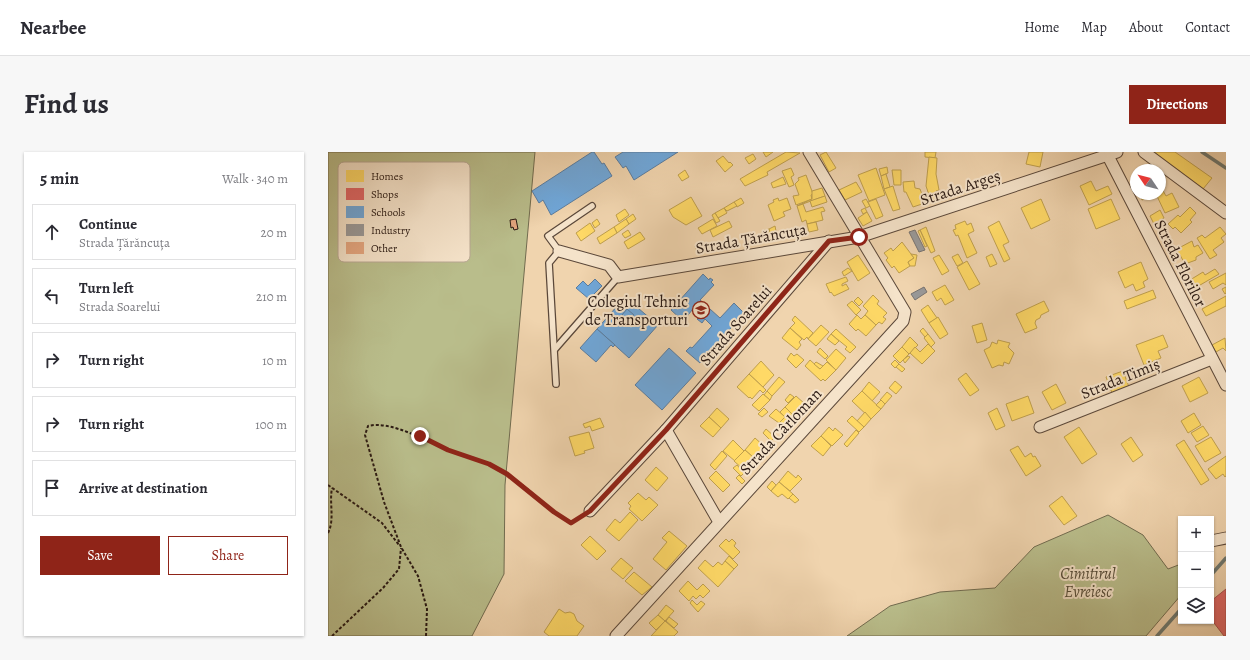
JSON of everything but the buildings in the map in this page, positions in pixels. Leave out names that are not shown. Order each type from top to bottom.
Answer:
[{"type":"street","points":[[809,152],[859,237]]},
{"type":"street","points":[[1144,152],[1226,213]]},
{"type":"street","name":"Strada Argeș","points":[[859,237],[1113,154]]},
{"type":"street","name":"Strada Florilor","points":[[1113,154],[1226,385]]},
{"type":"street","name":"Strada Țărăncuța","points":[[618,277],[859,237]]},
{"type":"street","name":"Strada Cârloman","points":[[616,636],[903,321],[905,312],[859,237]]},
{"type":"street","name":"Strada Soarelui","points":[[590,511],[666,430],[829,241]]},
{"type":"street","points":[[559,251],[609,265],[618,277]]},
{"type":"street","name":"Strada Timiș","points":[[1040,427],[1212,359]]},
{"type":"street","points":[[666,430],[719,522]]},
{"type":"street","points":[[1214,540],[1226,538]]},
{"type":"lane","points":[[556,384],[550,263],[559,251],[548,236],[592,206]]},
{"type":"lane","points":[[554,349],[618,277]]},
{"type":"path","points":[[332,636],[383,588],[399,568],[401,547],[384,502],[365,435],[368,426],[377,424],[420,436],[448,450],[489,464],[507,474],[554,512],[571,523],[590,511]]},
{"type":"path","points":[[328,485],[382,523],[401,547],[418,576],[427,610],[426,636]]},
{"type":"path","points":[[328,533],[332,526],[330,499],[332,488]]},
{"type":"green space","points":[[328,152],[535,152],[505,485],[504,574],[472,636],[328,636]]},
{"type":"green space","name":"Cimitirul Evreiesc","points":[[1108,515],[1143,535],[1168,569],[1178,565],[1178,599],[1146,636],[847,636],[890,606],[940,592],[995,588],[1034,547]]},
{"type":"waterway","points":[[1202,152],[1226,168]]},
{"type":"waterway","points":[[1214,572],[1226,558]]},
{"type":"waterway","points":[[1157,636],[1178,612]]},
{"type":"place","name":"Colegiul Tehnic de Transporturi","points":[[701,310]]},
{"type":"route","points":[[420,436],[448,450],[489,464],[507,474],[554,512],[571,523],[590,511],[666,430],[829,241],[859,237]]}]
